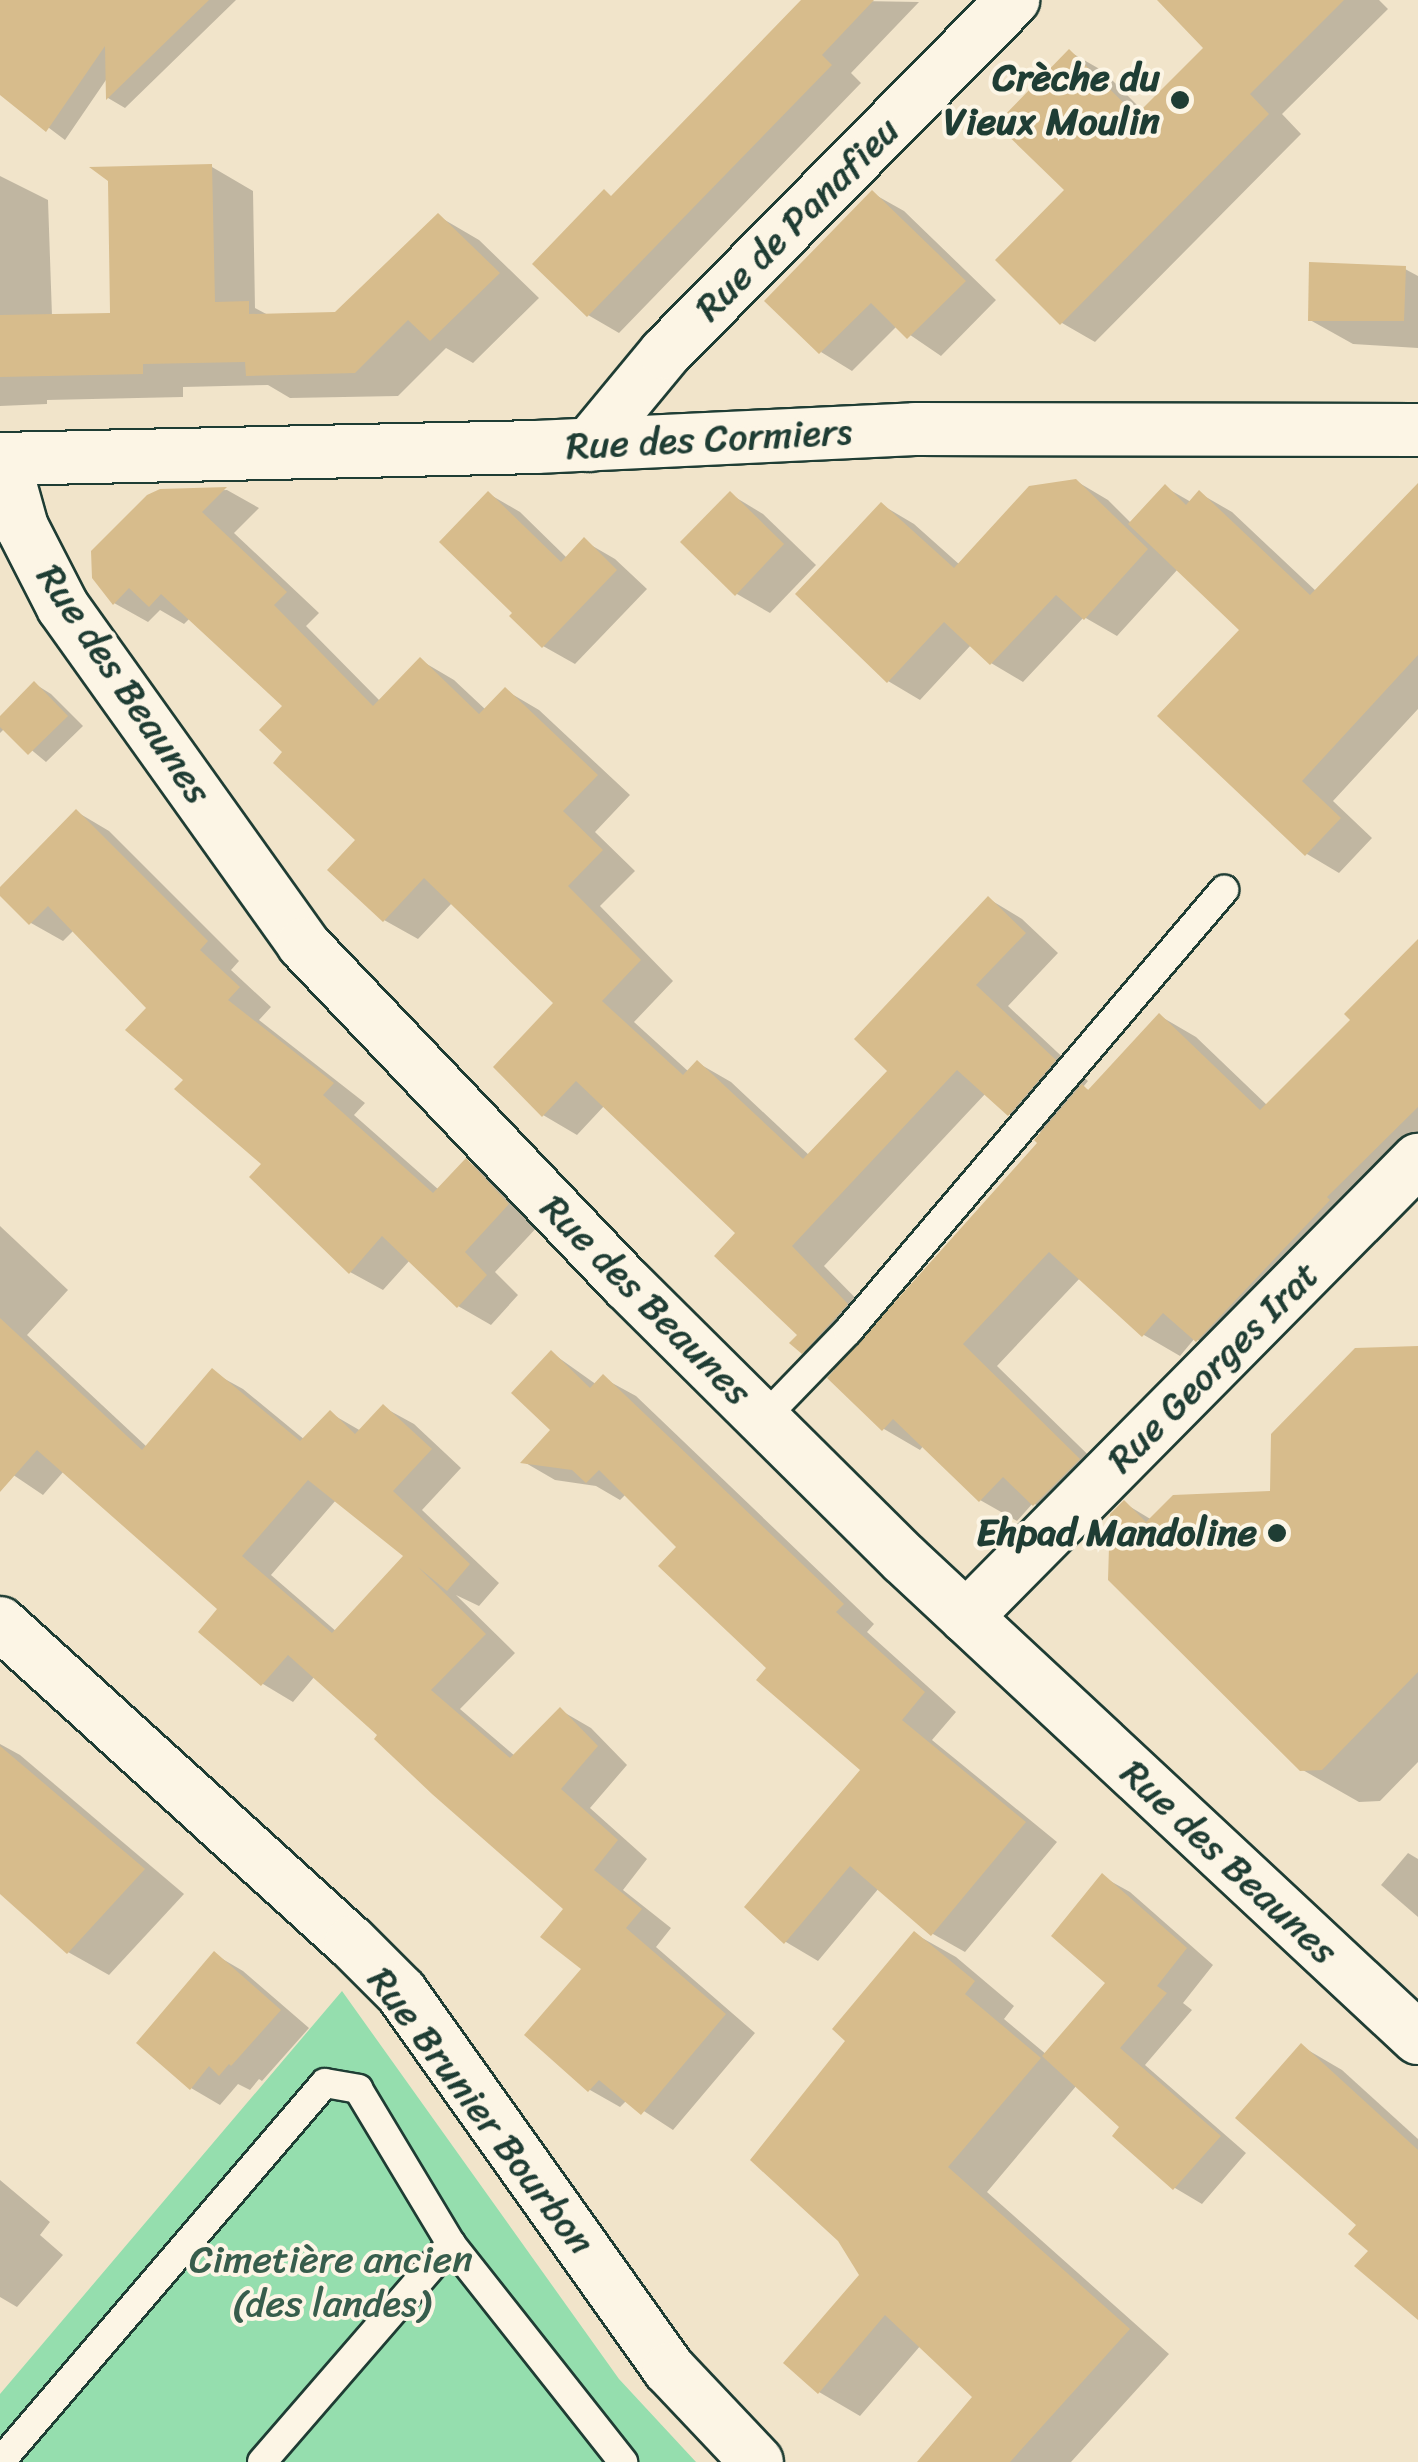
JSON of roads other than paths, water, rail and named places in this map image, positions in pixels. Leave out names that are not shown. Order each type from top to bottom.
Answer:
[{"type":"street","name":"Rue de Panafieu","points":[[589,445],[664,353],[1013,0]]},
{"type":"street","name":"Rue des Cormiers","points":[[1,459],[589,445],[915,429],[1418,430]]},
{"type":"street","name":"Rue des Beaunes","points":[[1,459],[22,528],[63,607],[303,944],[587,1242],[763,1419],[966,1617],[1418,2038]]},
{"type":"street","name":"Rue Georges Irat","points":[[966,1617],[1418,1160]]},
{"type":"street","name":"Rue Brunier Bourbon","points":[[0,1623],[352,1942],[400,1992],[669,2369],[758,2462]]},
{"type":"lane","points":[[763,1419],[848,1331],[1224,890]]},
{"type":"lane","points":[[0,2462],[325,2082],[358,2089],[451,2244],[623,2462]]},
{"type":"lane","points":[[262,2462],[451,2244]]},
{"type":"place","name":"Crèche du Vieux Moulin","points":[[1180,100]]},
{"type":"place","name":"Ehpad Mandoline","points":[[1277,1533]]},
{"type":"park label","name":"Cimetière ancien (des landes)","points":[[331,2282]]}]
